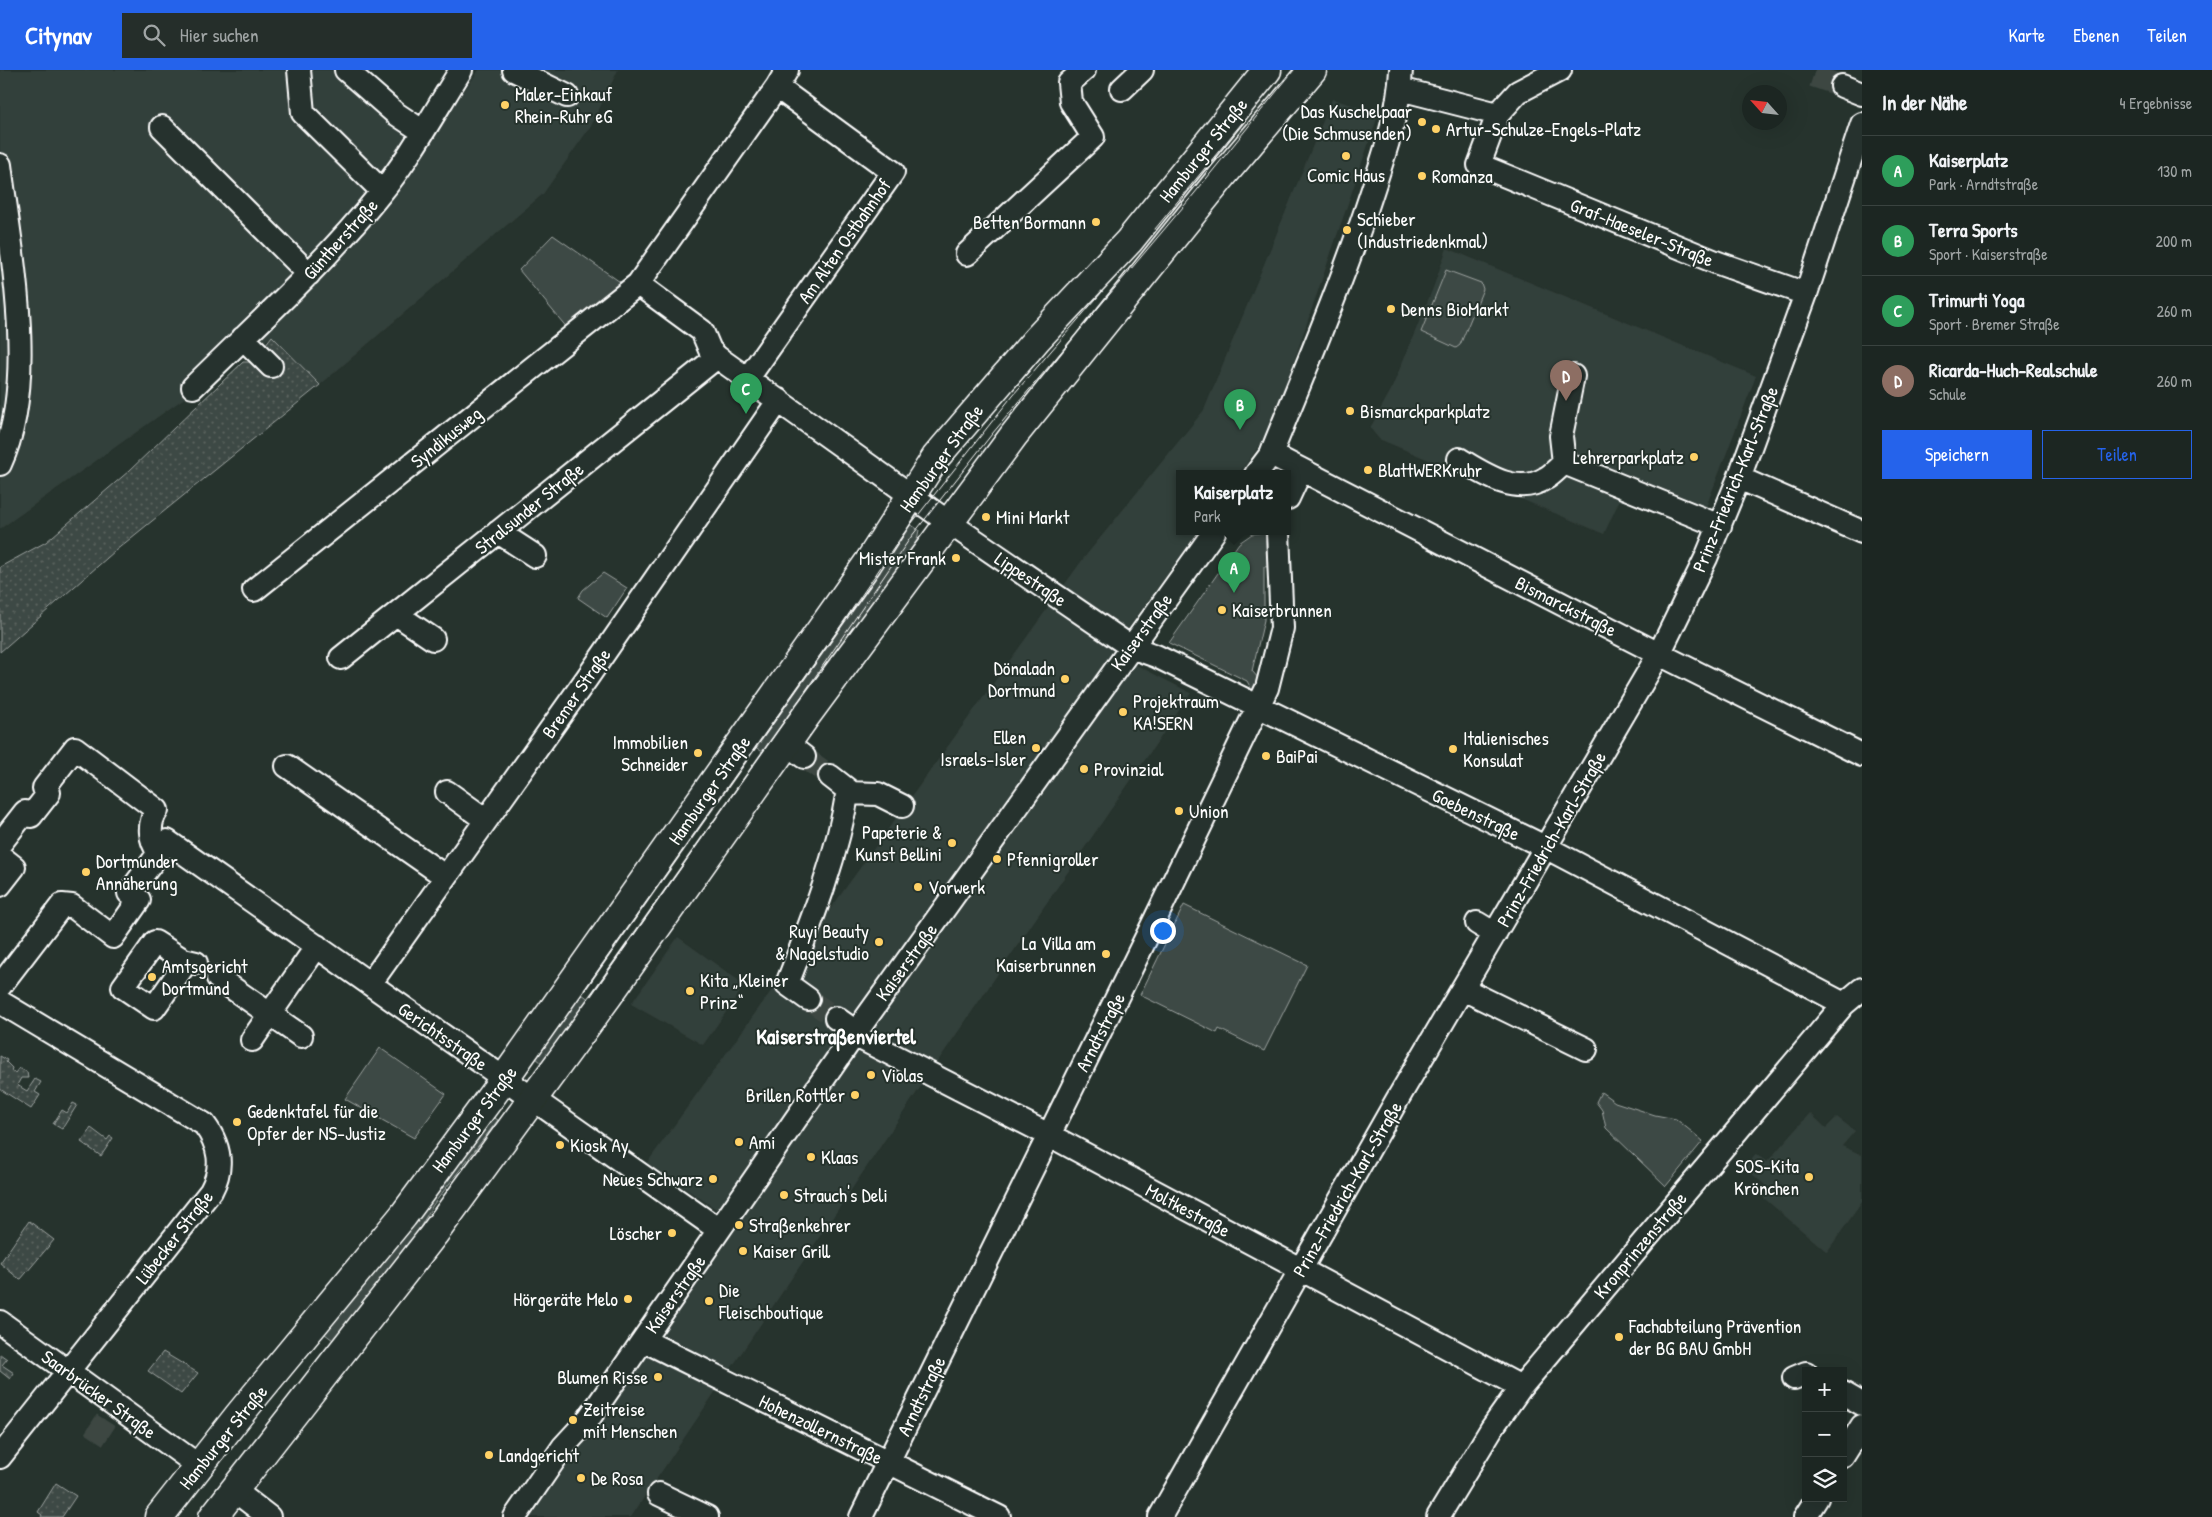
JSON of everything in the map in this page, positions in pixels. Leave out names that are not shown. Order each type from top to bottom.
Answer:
[{"type":"main road","name":"Hamburger Straße","points":[[213,1517],[397,1284],[533,1099],[795,750],[930,509],[936,457],[1037,338],[1129,242],[1267,70]]},
{"type":"main road","name":"Hamburger Straße","points":[[159,1517],[199,1466],[258,1378],[403,1216],[504,1079],[868,563],[1014,435],[1218,181],[1312,70]]},
{"type":"street","points":[[298,70],[303,113],[382,191]]},
{"type":"street","points":[[346,70],[395,112],[422,131]]},
{"type":"street","name":"Güntherstraße","points":[[194,387],[309,274],[382,191],[461,70]]},
{"type":"street","points":[[514,70],[567,96]]},
{"type":"street","points":[[967,254],[1094,137],[1071,102],[1069,83],[1084,70]]},
{"type":"street","points":[[1122,89],[1142,70]]},
{"type":"street","points":[[1259,470],[1270,454],[1350,257],[1391,133],[1401,80],[1498,114],[1518,92],[1560,70]]},
{"type":"street","name":"Am Alten Ostbahnhof","points":[[638,284],[782,79],[893,172],[748,378]]},
{"type":"street","name":"Graf-Haeseler-Straße","points":[[1498,114],[1479,165],[1718,263],[1806,294]]},
{"type":"street","points":[[162,127],[309,274]]},
{"type":"street","name":"Prinz-Friedrich-Karl-Straße","points":[[1160,1517],[1463,989],[1486,929],[1546,848],[1659,654],[1720,526],[1739,478],[1806,294],[1853,182],[1860,135]]},
{"type":"street","points":[[0,165],[7,272],[19,341],[18,387],[12,428],[0,464]]},
{"type":"street","points":[[638,284],[702,332],[710,350],[717,357],[930,509]]},
{"type":"street","name":"Syndikusweg","points":[[254,590],[638,284]]},
{"type":"street","points":[[243,338],[270,366]]},
{"type":"street","name":"Stralsunder Straße","points":[[341,658],[717,357]]},
{"type":"street","points":[[1564,463],[1561,436],[1573,376]]},
{"type":"street","name":"Bremer Straße","points":[[370,984],[779,400]]},
{"type":"street","name":"Bismarckstraße","points":[[1270,454],[1659,654],[1862,755]]},
{"type":"street","points":[[1459,459],[1504,483],[1527,486],[1546,479],[1564,463]]},
{"type":"street","points":[[1564,463],[1720,526]]},
{"type":"street","points":[[1291,492],[1301,470]]},
{"type":"street","points":[[1739,478],[1862,532]]},
{"type":"street","name":"Lippestraße","points":[[930,509],[1131,647]]},
{"type":"street","points":[[498,532],[535,556]]},
{"type":"street","name":"Kaiserstraße","points":[[515,1517],[563,1447],[588,1421],[855,1033],[1212,535]]},
{"type":"street","name":"Arndtstraße","points":[[861,1517],[1267,688],[1282,628],[1278,535]]},
{"type":"street","points":[[396,614],[433,639]]},
{"type":"street","name":"Goebenstraße","points":[[1131,647],[1156,656],[1546,848],[1844,1004]]},
{"type":"street","points":[[0,844],[25,812],[31,816],[49,792],[44,788],[75,748],[157,810],[151,822],[151,828],[154,843],[160,852],[129,893],[139,900],[113,938],[72,906],[62,905],[0,986]]},
{"type":"street","points":[[287,766],[446,877]]},
{"type":"street","points":[[808,999],[787,984],[833,862],[848,793],[848,790],[830,776]]},
{"type":"street","points":[[447,792],[486,820]]},
{"type":"street","points":[[848,793],[878,794],[902,806]]},
{"type":"street","name":"Gerichtsstraße","points":[[167,841],[719,1230]]},
{"type":"street","points":[[0,856],[14,867],[0,885]]},
{"type":"street","points":[[252,1040],[317,946]]},
{"type":"street","points":[[218,978],[301,1036]]},
{"type":"street","points":[[1463,989],[1586,1049]]},
{"type":"street","name":"Kronprinzenstraße","points":[[1438,1517],[1492,1428],[1521,1386],[1844,1004],[1862,989]]},
{"type":"street","name":"Lübecker Straße","points":[[0,1002],[204,1124],[214,1136],[220,1164],[217,1180],[211,1191],[67,1370],[0,1457]]},
{"type":"street","name":"Moltkestraße","points":[[836,1018],[855,1033],[1521,1386]]},
{"type":"street","name":"Saarbrücker Straße","points":[[0,1322],[67,1370],[112,1411],[199,1466]]},
{"type":"street","name":"Hohenzollernstraße","points":[[643,1340],[999,1517]]},
{"type":"street","points":[[1847,1395],[1862,1404]]},
{"type":"street","points":[[1847,1450],[1862,1426]]},
{"type":"street","points":[[234,1490],[269,1517]]},
{"type":"street","points":[[659,1494],[708,1517]]},
{"type":"street","points":[[1806,1517],[1815,1502]]},
{"type":"shaded area","points":[[0,70],[336,70],[423,149],[479,70],[618,70],[591,126],[543,194],[320,385],[272,336],[0,529]]},
{"type":"shaded area","points":[[1332,99],[1379,113],[1270,431],[1242,470],[1176,470],[1176,535],[1196,535],[1111,652],[1191,693],[938,1061],[631,1517],[528,1517],[722,1213],[647,1163],[1083,559],[1204,410]]},
{"type":"shaded area","points":[[1447,248],[1756,376],[1703,515],[1622,495],[1604,534],[1379,439],[1370,428],[1391,390],[1433,288]]},
{"type":"shaded area","name":"Kita „Kleiner Prinz“","points":[[678,937],[745,985],[703,1045],[631,1004]]},
{"type":"shaded area","name":"SOS-Kita Krönchen","points":[[1810,1113],[1826,1128],[1837,1117],[1855,1131],[1842,1146],[1862,1155],[1862,1202],[1827,1252],[1759,1194],[1766,1186],[1745,1168],[1756,1154],[1767,1162]]},
{"type":"green space","points":[[553,235],[623,284],[568,329],[519,270]]},
{"type":"green space","points":[[1446,270],[1481,283],[1483,289],[1460,345],[1456,348],[1421,332]]},
{"type":"green space","points":[[272,336],[320,385],[115,551],[0,652],[0,567],[46,542],[129,471],[243,362],[252,362]]},
{"type":"green space","points":[[908,523],[919,530],[917,540],[768,756],[750,743]]},
{"type":"green space","points":[[1251,535],[1271,535],[1275,537],[1277,566],[1264,567],[1264,620],[1252,671],[1260,680],[1254,694],[1247,681],[1169,643],[1239,543]]},
{"type":"green space","points":[[603,573],[627,588],[607,618],[578,598],[583,590]]},
{"type":"green space","points":[[1184,905],[1307,965],[1264,1051],[1219,1029],[1217,1033],[1140,995]]},
{"type":"green space","points":[[578,991],[590,1000],[547,1067],[536,1058],[564,1018]]},
{"type":"green space","points":[[380,1048],[446,1094],[414,1138],[345,1099]]},
{"type":"green space","points":[[0,1056],[7,1060],[6,1062],[12,1068],[11,1071],[15,1073],[19,1068],[27,1072],[28,1078],[21,1078],[17,1085],[27,1091],[35,1079],[41,1082],[35,1092],[40,1095],[31,1109],[0,1089]]},
{"type":"green space","points":[[1601,1092],[1615,1102],[1655,1115],[1676,1119],[1703,1141],[1666,1186],[1606,1128],[1602,1110],[1596,1102]]},
{"type":"green space","points":[[73,1103],[77,1105],[62,1129],[53,1124],[62,1110],[67,1113]]},
{"type":"green space","points":[[488,1114],[498,1120],[433,1205],[401,1260],[337,1343],[321,1331]]},
{"type":"green space","points":[[91,1128],[107,1140],[110,1136],[113,1138],[101,1156],[81,1142]]},
{"type":"green space","points":[[29,1221],[54,1240],[21,1279],[0,1263]]},
{"type":"green space","points":[[163,1352],[198,1373],[181,1394],[148,1371]]},
{"type":"green space","points":[[0,1354],[7,1359],[2,1365],[14,1373],[10,1379],[0,1371]]},
{"type":"green space","points":[[56,1483],[76,1496],[62,1517],[41,1517],[42,1515],[38,1512]]},
{"type":"tunnel","points":[[1813,76],[1842,86]]},
{"type":"tunnel","points":[[804,757],[830,776]]},
{"type":"tunnel","points":[[808,999],[836,1018]]},
{"type":"tunnel","points":[[94,1439],[109,1416]]},
{"type":"tram line","points":[[591,996],[802,696],[911,537],[992,434],[1194,194],[1294,70]]},
{"type":"tram line","points":[[1155,229],[1242,123]]},
{"type":"tram line","points":[[584,990],[904,533],[1013,395],[1102,292]]},
{"type":"place","name":"Maler-Einkauf Rhein-Ruhr eG","points":[[505,105]]},
{"type":"place","name":"Das Kuschelpaar (Die Schmusenden)","points":[[1422,122]]},
{"type":"place","name":"Artur-Schulze-Engels-Platz","points":[[1436,129]]},
{"type":"place","name":"Comic Haus","points":[[1346,156]]},
{"type":"place","name":"Romanza","points":[[1422,176]]},
{"type":"place","name":"Betten Bormann","points":[[1096,222]]},
{"type":"place","name":"Schieber (Industriedenkmal)","points":[[1347,230]]},
{"type":"place","name":"Denns BioMarkt","points":[[1391,309]]},
{"type":"place","name":"Ricarda-Huch-Realschule","points":[[1566,401]]},
{"type":"place","name":"Bismarckparkplatz","points":[[1350,411]]},
{"type":"place","name":"Trimurti Yoga","points":[[746,414]]},
{"type":"place","name":"Terra Sports","points":[[1240,430]]},
{"type":"place","name":"Lehrerparkplatz","points":[[1694,457]]},
{"type":"place","name":"BlattWERKruhr","points":[[1368,470]]},
{"type":"place","name":"Mini Markt","points":[[986,517]]},
{"type":"place","name":"Mister Frank","points":[[956,558]]},
{"type":"place","name":"Kaiserplatz","points":[[1234,593]]},
{"type":"place","name":"Kaiserbrunnen","points":[[1222,610]]},
{"type":"place","name":"Dönaladn Dortmund","points":[[1065,679]]},
{"type":"place","name":"Projektraum KA!SERN","points":[[1123,712]]},
{"type":"place","name":"Ellen Israels-Isler","points":[[1036,748]]},
{"type":"place","name":"Italienisches Konsulat","points":[[1453,749]]},
{"type":"place","name":"Immobilien Schneider","points":[[698,753]]},
{"type":"place","name":"BaiPai","points":[[1266,756]]},
{"type":"place","name":"Provinzial","points":[[1084,769]]},
{"type":"place","name":"Union","points":[[1179,811]]},
{"type":"place","name":"Papeterie & Kunst Bellini","points":[[952,843]]},
{"type":"place","name":"Pfennigroller","points":[[997,859]]},
{"type":"place","name":"Dortmunder Annäherung","points":[[86,872]]},
{"type":"place","name":"Vorwerk","points":[[918,887]]},
{"type":"place","name":"Ruyi Beauty & Nagelstudio","points":[[879,942]]},
{"type":"place","name":"La Villa am Kaiserbrunnen","points":[[1106,954]]},
{"type":"place","name":"Amtsgericht Dortmund","points":[[152,977]]},
{"type":"place","name":"Kita „Kleiner Prinz“","points":[[690,991]]},
{"type":"place","name":"Violas","points":[[871,1075]]},
{"type":"place","name":"Brillen Rottler","points":[[855,1095]]},
{"type":"place","name":"Gedenktafel für die Opfer der NS-Justiz","points":[[237,1122]]},
{"type":"place","name":"Ami","points":[[739,1142]]},
{"type":"place","name":"Kiosk Ay","points":[[560,1145]]},
{"type":"place","name":"Klaas","points":[[811,1157]]},
{"type":"place","name":"SOS-Kita Krönchen","points":[[1809,1177]]},
{"type":"place","name":"Neues Schwarz","points":[[713,1179]]},
{"type":"place","name":"Strauch's Deli","points":[[784,1195]]},
{"type":"place","name":"Straßenkehrer","points":[[739,1225]]},
{"type":"place","name":"Löscher","points":[[672,1233]]},
{"type":"place","name":"Kaiser Grill","points":[[743,1251]]},
{"type":"place","name":"Hörgeräte Melo","points":[[628,1299]]},
{"type":"place","name":"Die Fleischboutique","points":[[709,1301]]},
{"type":"place","name":"Fachabteilung Prävention der BG BAU GmbH","points":[[1619,1337]]},
{"type":"place","name":"Blumen Risse","points":[[658,1377]]},
{"type":"place","name":"Zeitreise mit Menschen","points":[[573,1420]]},
{"type":"place","name":"Landgericht","points":[[489,1455]]},
{"type":"place","name":"De Rosa","points":[[581,1478]]},
{"type":"district","name":"Kaiserstraßenviertel","points":[[836,1037]]}]
